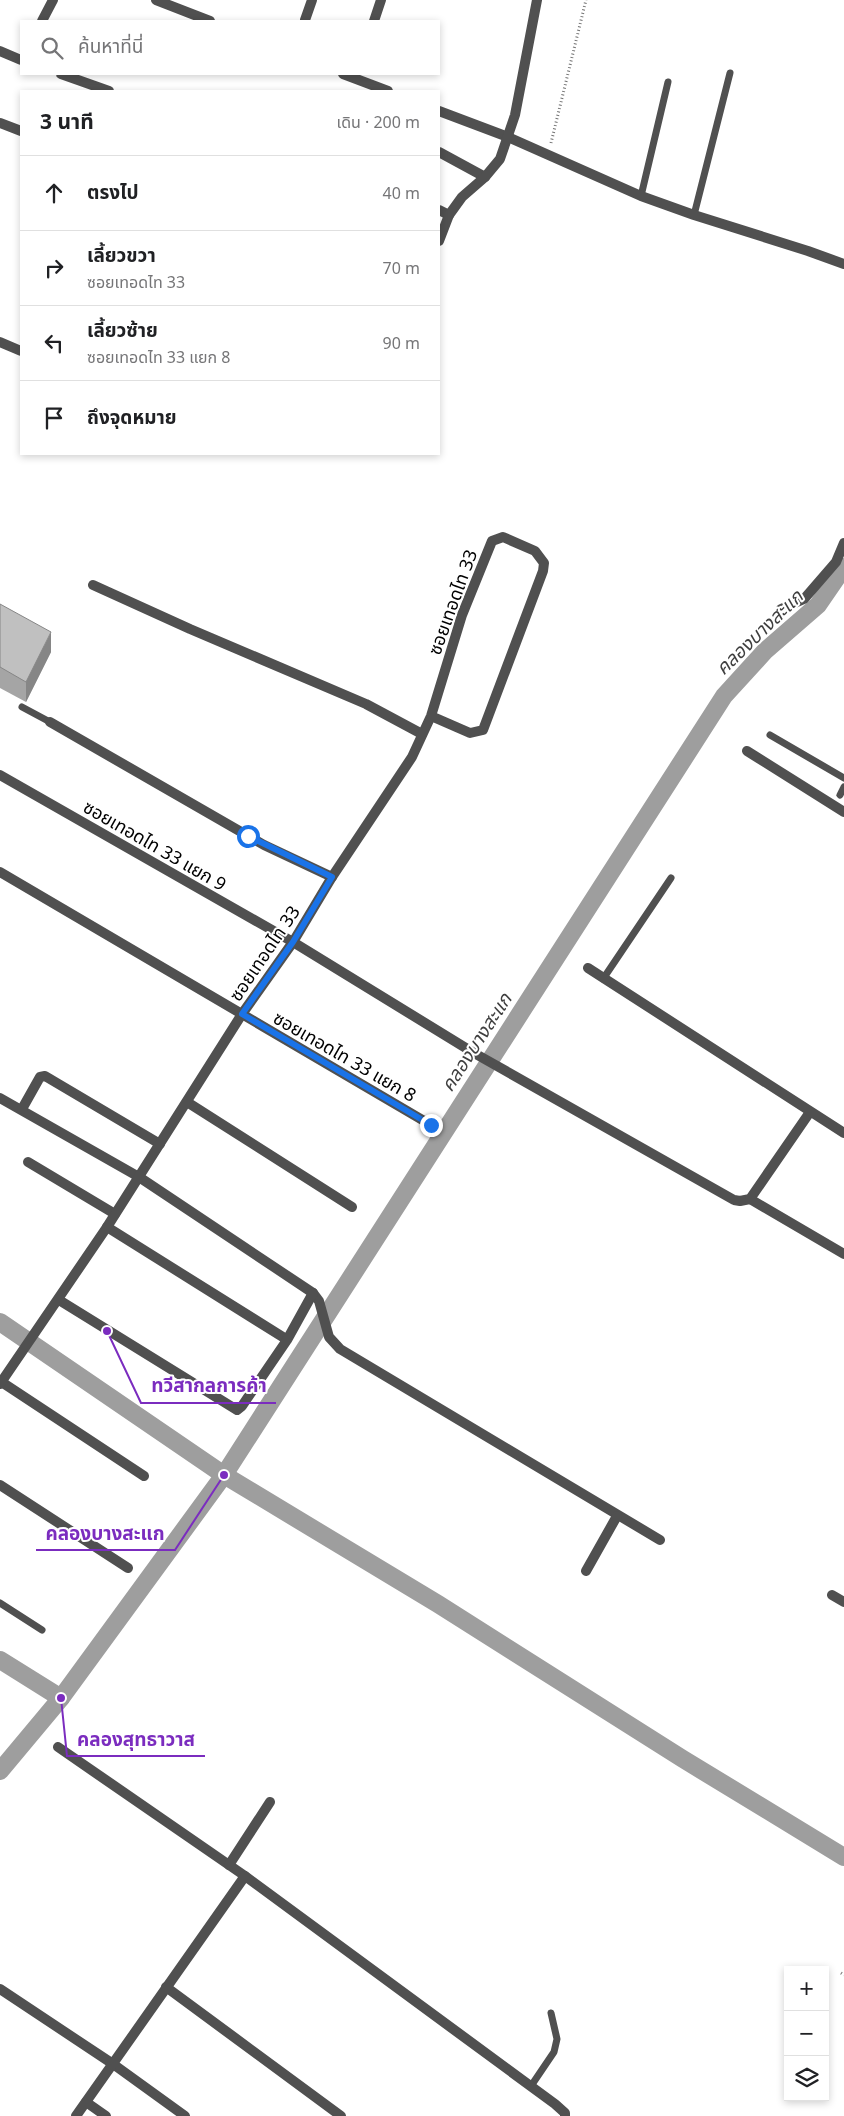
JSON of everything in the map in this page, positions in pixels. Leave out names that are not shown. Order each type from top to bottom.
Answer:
[{"type":"street","points":[[43,20],[53,0]]},
{"type":"street","points":[[156,0],[207,20]]},
{"type":"street","points":[[305,20],[312,0]]},
{"type":"street","points":[[374,20],[381,0]]},
{"type":"street","points":[[440,238],[449,215],[462,197],[485,177],[500,159],[515,115],[537,0]]},
{"type":"street","points":[[0,51],[20,59]]},
{"type":"street","points":[[64,75],[106,90]]},
{"type":"street","points":[[355,76],[386,90]]},
{"type":"street","points":[[440,111],[508,137],[641,196],[694,215],[808,250],[844,264]]},
{"type":"street","points":[[0,123],[20,131]]},
{"type":"street","points":[[440,153],[485,177]]},
{"type":"street","points":[[440,210],[449,215]]},
{"type":"street","points":[[0,342],[20,351]]},
{"type":"street","name":"ซอยเทอดไท 33","points":[[1,1383],[107,1228],[242,1014],[293,942],[332,877],[412,757],[431,716],[462,615],[492,541],[503,537],[535,551],[544,564],[543,571],[483,730],[470,733],[431,716]]},
{"type":"street","points":[[781,609],[804,599],[836,562],[844,543]]},
{"type":"street","points":[[93,585],[190,629],[366,704],[422,734]]},
{"type":"street","points":[[50,722],[264,845],[332,877]]},
{"type":"street","points":[[747,751],[844,812]]},
{"type":"street","name":"ซอยเทอดไท 33 แยก 9","points":[[0,775],[293,942],[474,1054],[734,1200],[750,1199]]},
{"type":"street","name":"ซอยเทอดไท 33 แยก 8","points":[[0,872],[431,1125]]},
{"type":"street","points":[[588,968],[844,1133]]},
{"type":"street","points":[[22,1109],[37,1081],[40,1077],[45,1076],[160,1144]]},
{"type":"street","points":[[0,1098],[139,1177],[316,1297],[329,1337],[340,1349],[660,1540]]},
{"type":"street","points":[[187,1102],[352,1207]]},
{"type":"street","points":[[810,1112],[750,1199],[844,1254]]},
{"type":"street","points":[[28,1162],[115,1214]]},
{"type":"street","points":[[107,1228],[286,1339]]},
{"type":"street","points":[[59,1300],[236,1410],[242,1406],[316,1297]]},
{"type":"street","points":[[1,1383],[144,1476]]},
{"type":"street","points":[[0,1485],[128,1568]]},
{"type":"street","points":[[586,1571],[617,1516]]},
{"type":"street","points":[[832,1595],[844,1602]]},
{"type":"street","points":[[58,1747],[245,1876],[555,2104],[565,2114],[564,2116]]},
{"type":"street","points":[[229,1865],[270,1802]]},
{"type":"street","points":[[76,2116],[245,1876]]},
{"type":"street","points":[[166,1987],[341,2116]]},
{"type":"street","points":[[0,1989],[113,2064],[185,2116]]},
{"type":"street","points":[[86,2102],[106,2116]]},
{"type":"lane","points":[[694,215],[730,73]]},
{"type":"lane","points":[[641,196],[668,82]]},
{"type":"lane","points":[[22,707],[50,722]]},
{"type":"lane","points":[[770,735],[844,778]]},
{"type":"lane","points":[[840,795],[844,787]]},
{"type":"lane","points":[[603,979],[671,878]]},
{"type":"lane","points":[[0,1603],[42,1630]]},
{"type":"lane","points":[[531,2086],[554,2052],[556,2039],[551,2012]]},
{"type":"path","points":[[548,154],[582,23],[586,0]]},
{"type":"building","points":[[0,604],[51,632],[26,682],[0,667]]},
{"type":"waterway","name":"คลองบางสะแก","points":[[0,1771],[61,1698],[224,1475],[724,696],[765,651],[818,605],[844,567]]},
{"type":"waterway","points":[[0,1322],[224,1475],[438,1604],[683,1759],[844,1857]]},
{"type":"waterway","points":[[0,1660],[61,1698]]},
{"type":"place","name":"ทวีสากลการค้า","points":[[107,1331]]},
{"type":"place","name":"คลองบางสะแก","points":[[224,1475]]},
{"type":"place","name":"คลองสุทธาวาส","points":[[61,1698]]},
{"type":"route","points":[[248,836],[332,877],[293,942],[242,1014],[431,1125]]}]
